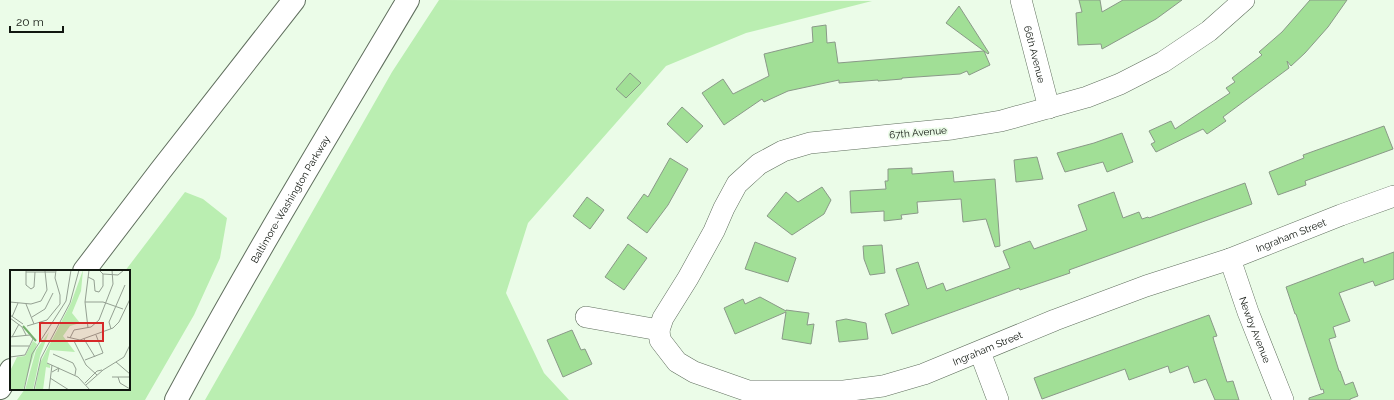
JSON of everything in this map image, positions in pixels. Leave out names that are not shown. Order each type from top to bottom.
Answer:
[{"type":"highway","points":[[85,270],[294,0]]},
{"type":"highway","name":"Baltimore-Washington Parkway","points":[[176,400],[208,339],[408,0]]},
{"type":"highway","points":[[0,388],[10,372]]},
{"type":"street","name":"66th Avenue","points":[[1021,0],[1048,108]]},
{"type":"street","name":"67th Avenue","points":[[659,330],[663,318],[695,266],[737,184],[759,164],[783,152],[810,143],[952,128],[1001,121],[1087,97],[1120,84],[1163,62],[1209,31],[1244,0]]},
{"type":"street","name":"Ingraham Street","points":[[659,330],[660,340],[677,362],[694,372],[748,395],[844,391],[883,386],[924,374],[1055,320],[1146,286],[1230,259],[1341,215],[1394,196]]},
{"type":"street","name":"Newby Avenue","points":[[1230,259],[1248,312],[1282,400]]},
{"type":"street","points":[[586,317],[659,330]]},
{"type":"street","points":[[980,352],[998,400]]},
{"type":"green space","points":[[439,0],[872,1],[746,33],[666,66],[528,223],[506,293],[544,373],[569,400],[205,400],[392,72]]},
{"type":"green space","points":[[185,192],[203,199],[227,218],[220,258],[194,315],[145,400],[17,400],[24,390],[130,390],[130,270],[126,270]]},
{"type":"building","points":[[1079,0],[1100,0],[1102,12],[1123,0],[1182,0],[1156,19],[1102,49],[1101,44],[1078,45],[1076,13],[1082,12]]},
{"type":"building","points":[[1310,0],[1347,0],[1328,27],[1305,53],[1291,66],[1287,61],[1289,68],[1223,117],[1226,121],[1207,134],[1203,129],[1156,152],[1151,144],[1155,142],[1149,131],[1171,121],[1175,129],[1230,93],[1226,88],[1235,82],[1232,78],[1262,55],[1259,52],[1282,32]]},
{"type":"building","points":[[959,6],[989,53],[988,54],[946,23]]},
{"type":"building","points":[[826,25],[827,43],[835,42],[838,63],[984,51],[990,65],[969,75],[967,71],[960,74],[878,81],[839,83],[839,80],[788,91],[764,102],[762,99],[724,125],[702,93],[723,79],[733,94],[769,76],[764,54],[813,42],[812,27]]},
{"type":"building","points":[[630,73],[641,83],[626,98],[616,89]]},
{"type":"building","points":[[682,107],[703,126],[687,143],[667,124]]},
{"type":"building","points":[[1384,126],[1393,149],[1305,181],[1306,185],[1278,195],[1269,172],[1304,158],[1303,155]]},
{"type":"building","points":[[1122,133],[1133,162],[1107,172],[1103,162],[1065,172],[1057,153],[1094,143]]},
{"type":"building","points":[[1037,157],[1043,179],[1016,182],[1014,160]]},
{"type":"building","points":[[670,158],[688,169],[668,205],[647,233],[627,218],[644,194],[648,197]]},
{"type":"building","points":[[912,168],[912,174],[953,171],[954,182],[995,179],[1000,246],[995,247],[986,219],[963,222],[961,199],[917,202],[918,213],[901,215],[902,219],[884,221],[884,211],[851,213],[850,191],[886,189],[885,181],[888,181],[888,169]]},
{"type":"building","points":[[1245,183],[1252,204],[1069,270],[1070,273],[1020,290],[1019,288],[892,334],[885,314],[909,305],[896,269],[918,262],[927,289],[943,283],[946,291],[1010,268],[1003,251],[1030,241],[1034,249],[1087,230],[1078,205],[1114,192],[1123,218],[1139,212],[1142,219],[1149,218]]},
{"type":"building","points":[[822,187],[831,200],[824,214],[792,235],[767,216],[786,192],[798,202]]},
{"type":"building","points":[[587,197],[604,210],[590,229],[573,216]]},
{"type":"building","points":[[755,242],[796,258],[788,282],[745,269]]},
{"type":"building","points":[[628,244],[647,258],[624,290],[605,277]]},
{"type":"building","points":[[882,245],[885,273],[870,275],[864,259],[863,246]]},
{"type":"building","points":[[1394,252],[1394,279],[1375,286],[1373,281],[1339,293],[1350,321],[1333,327],[1336,337],[1329,339],[1345,385],[1353,382],[1358,396],[1350,400],[1309,400],[1309,398],[1324,393],[1323,389],[1321,390],[1286,287],[1363,258],[1364,263]]},
{"type":"building","points":[[760,297],[786,311],[809,313],[807,325],[814,324],[811,344],[782,339],[786,312],[735,334],[724,308],[743,299],[745,304]]},
{"type":"building","points":[[1209,315],[1217,336],[1213,337],[1227,382],[1233,381],[1239,400],[1215,400],[1206,379],[1194,383],[1188,366],[1170,373],[1168,366],[1129,380],[1125,369],[1042,399],[1034,378]]},
{"type":"building","points":[[846,319],[866,323],[868,339],[839,342],[836,321]]},
{"type":"building","points":[[572,330],[581,350],[585,349],[592,364],[563,377],[547,340]]}]
